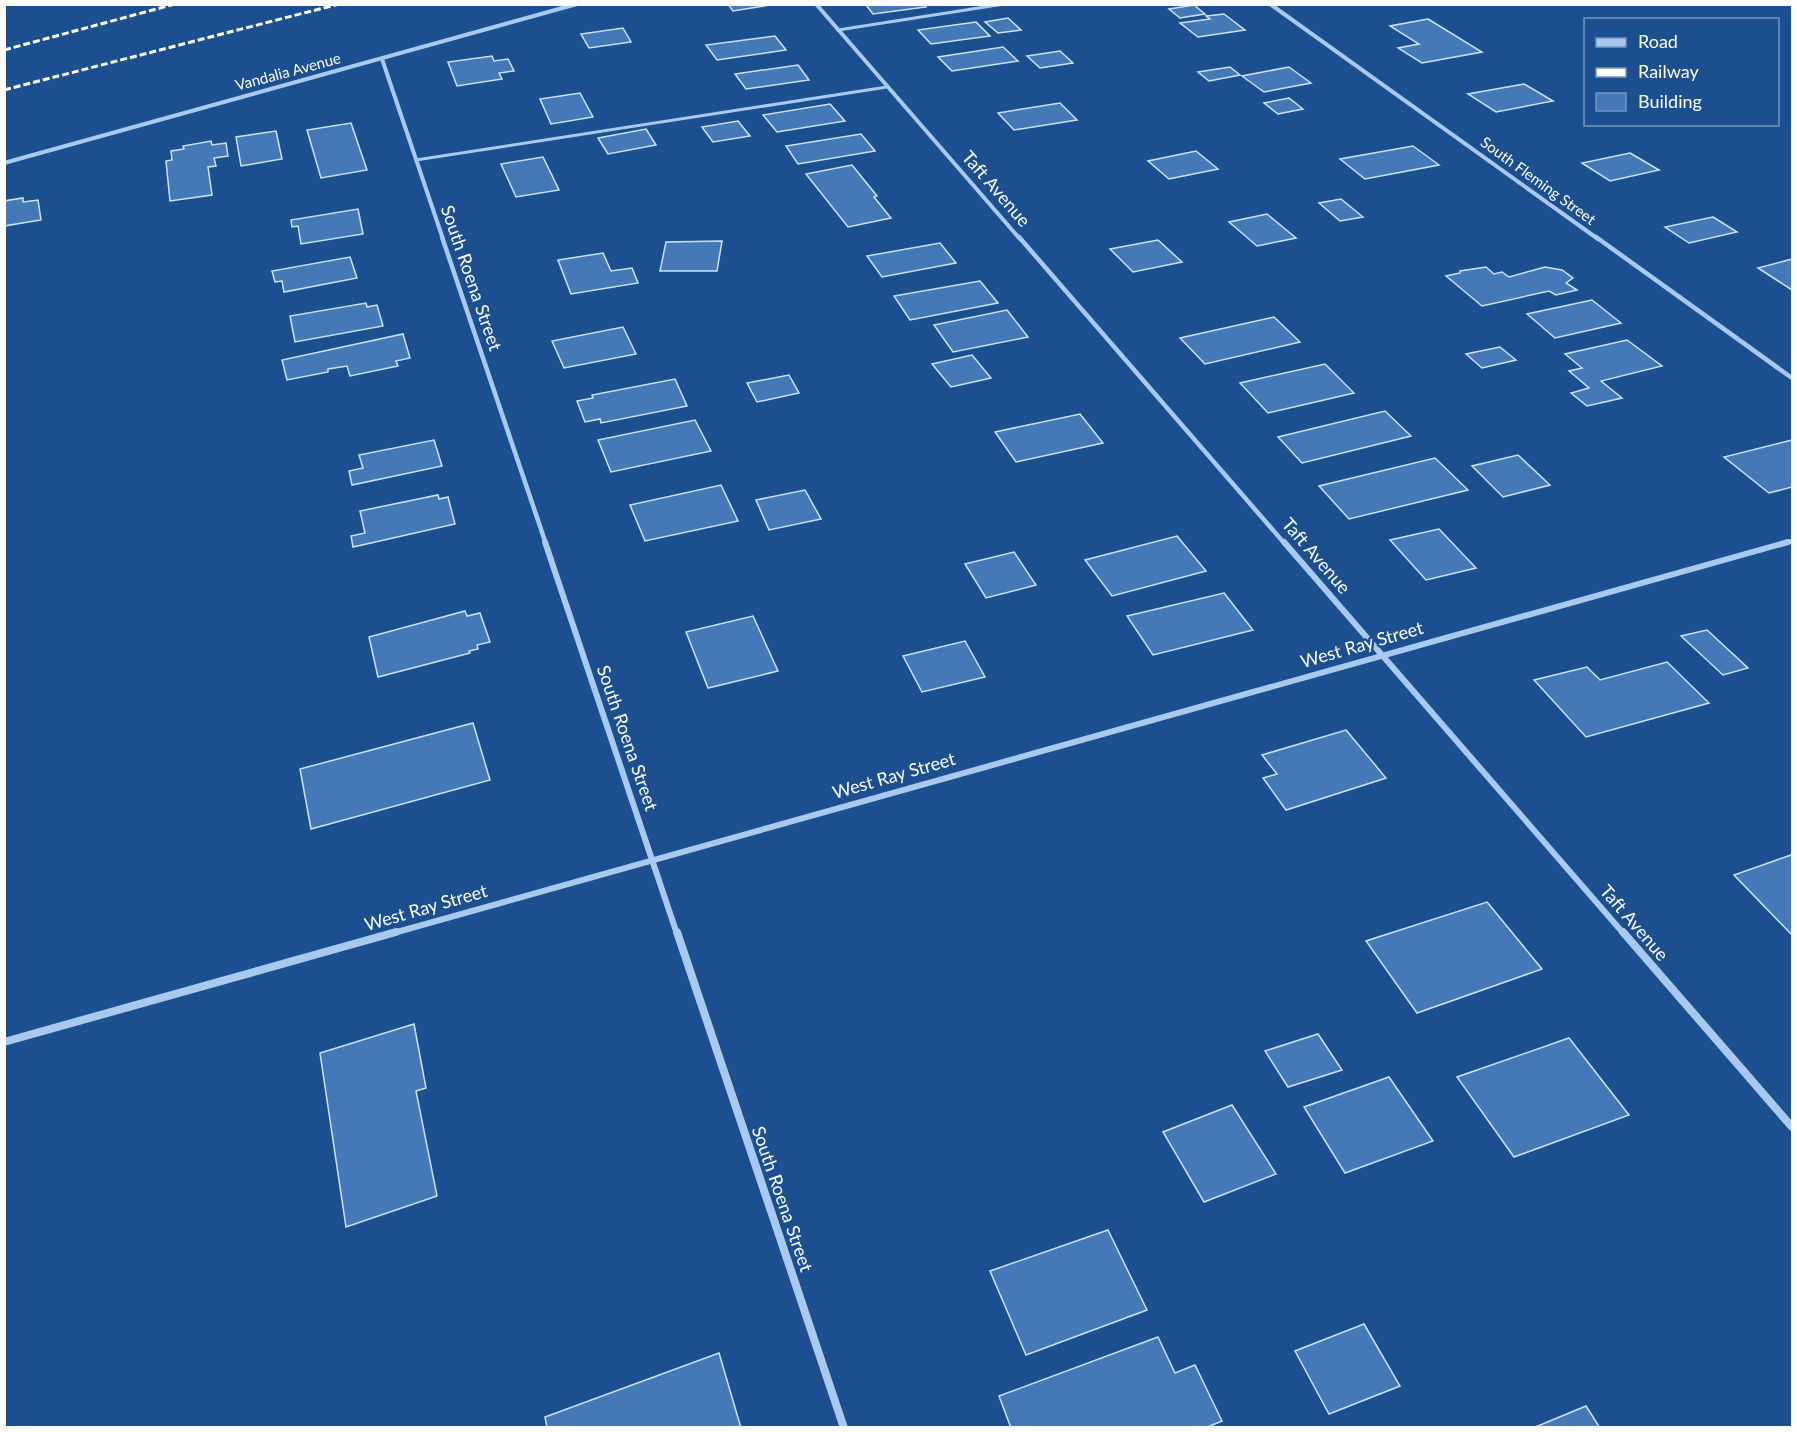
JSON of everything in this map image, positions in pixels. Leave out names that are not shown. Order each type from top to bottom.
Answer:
[{"type":"street","name":"Vandalia Avenue","points":[[4,163],[577,4]]},
{"type":"street","name":"Taft Avenue","points":[[816,4],[1792,1127]]},
{"type":"street","name":"South Fleming Street","points":[[1270,4],[1792,378]]},
{"type":"street","name":"South Roena Street","points":[[382,59],[844,1428]]},
{"type":"street","name":"West Ray Street","points":[[4,1042],[1792,541]]},
{"type":"lane","points":[[838,30],[1004,4]]},
{"type":"lane","points":[[416,160],[887,87]]},
{"type":"building","points":[[728,4],[769,4],[770,5],[733,11]]},
{"type":"building","points":[[865,4],[924,4],[926,7],[873,14]]},
{"type":"building","points":[[1194,5],[1205,14],[1180,18],[1169,9]]},
{"type":"building","points":[[1224,14],[1245,30],[1198,37],[1180,23],[1210,19],[1206,16]]},
{"type":"building","points":[[1008,18],[1021,30],[998,33],[985,22]]},
{"type":"building","points":[[1428,19],[1482,52],[1422,63],[1398,48],[1419,44],[1390,26]]},
{"type":"building","points":[[976,22],[990,36],[931,44],[918,30]]},
{"type":"building","points":[[623,28],[631,42],[589,48],[581,34]]},
{"type":"building","points":[[775,36],[786,50],[717,60],[706,45]]},
{"type":"building","points":[[1003,47],[1018,61],[952,71],[938,57]]},
{"type":"building","points":[[1060,51],[1073,63],[1040,68],[1027,56]]},
{"type":"building","points":[[492,56],[494,61],[508,59],[514,71],[499,73],[502,79],[457,86],[448,62]]},
{"type":"building","points":[[798,65],[809,80],[746,89],[735,74]]},
{"type":"building","points":[[1230,67],[1240,75],[1209,81],[1198,72]]},
{"type":"building","points":[[1289,67],[1311,83],[1264,92],[1242,76]]},
{"type":"building","points":[[1524,84],[1553,101],[1496,112],[1468,94]]},
{"type":"building","points":[[580,93],[593,117],[551,124],[540,99]]},
{"type":"building","points":[[1289,98],[1303,109],[1278,114],[1264,103]]},
{"type":"building","points":[[1060,103],[1077,120],[1014,130],[998,113]]},
{"type":"building","points":[[830,104],[845,121],[777,132],[763,115]]},
{"type":"building","points":[[738,121],[750,136],[713,142],[702,127]]},
{"type":"building","points":[[351,123],[367,170],[321,178],[307,130]]},
{"type":"building","points":[[646,129],[656,145],[608,154],[598,138]]},
{"type":"building","points":[[276,131],[282,159],[241,166],[236,137]]},
{"type":"building","points":[[861,134],[875,151],[798,164],[786,146]]},
{"type":"building","points":[[211,141],[212,145],[226,143],[228,156],[214,158],[216,166],[208,167],[212,195],[170,201],[166,161],[172,160],[171,151],[184,149],[183,146]]},
{"type":"building","points":[[1413,146],[1439,165],[1365,179],[1340,159]]},
{"type":"building","points":[[1196,151],[1218,169],[1169,179],[1148,161]]},
{"type":"building","points":[[1630,153],[1659,170],[1610,181],[1582,163]]},
{"type":"building","points":[[543,157],[559,190],[516,197],[501,164]]},
{"type":"building","points":[[852,165],[891,218],[848,227],[806,174]]},
{"type":"building","points":[[23,198],[23,202],[38,200],[41,220],[4,226],[4,201]]},
{"type":"building","points":[[1341,199],[1363,217],[1340,221],[1319,203]]},
{"type":"building","points":[[358,209],[363,234],[301,244],[298,226],[292,227],[291,220]]},
{"type":"building","points":[[1267,214],[1296,238],[1257,246],[1229,222]]},
{"type":"building","points":[[1713,217],[1737,232],[1689,243],[1665,227]]},
{"type":"building","points":[[1158,240],[1182,262],[1133,272],[1110,249]]},
{"type":"building","points":[[722,241],[717,271],[660,271],[666,242]]},
{"type":"building","points":[[940,243],[956,263],[882,277],[867,256]]},
{"type":"building","points":[[603,253],[611,271],[632,268],[638,283],[571,294],[558,260]]},
{"type":"building","points":[[350,257],[357,278],[284,292],[282,281],[275,282],[272,271]]},
{"type":"building","points":[[1792,259],[1792,290],[1758,268]]},
{"type":"building","points":[[1486,267],[1494,274],[1502,272],[1509,277],[1545,267],[1562,270],[1573,278],[1566,283],[1577,290],[1556,295],[1549,291],[1482,306],[1446,276],[1460,273],[1460,271]]},
{"type":"building","points":[[980,281],[998,303],[910,320],[894,296]]},
{"type":"building","points":[[1592,300],[1621,323],[1555,338],[1527,314]]},
{"type":"building","points":[[366,303],[367,307],[377,305],[383,326],[295,342],[290,316]]},
{"type":"building","points":[[1007,310],[1028,337],[953,352],[934,325]]},
{"type":"building","points":[[1274,317],[1300,342],[1205,364],[1180,338]]},
{"type":"building","points":[[623,327],[636,354],[564,368],[552,341]]},
{"type":"building","points":[[403,334],[410,358],[396,361],[398,366],[350,376],[347,366],[287,380],[282,360]]},
{"type":"building","points":[[1627,340],[1662,366],[1601,381],[1622,398],[1587,406],[1571,393],[1589,388],[1569,371],[1582,368],[1565,354]]},
{"type":"building","points":[[1500,347],[1516,360],[1482,368],[1466,354]]},
{"type":"building","points":[[972,355],[991,378],[951,387],[932,364]]},
{"type":"building","points":[[1325,364],[1354,393],[1268,413],[1240,383]]},
{"type":"building","points":[[789,375],[799,393],[757,402],[747,383]]},
{"type":"building","points":[[675,379],[687,406],[601,423],[600,419],[585,422],[577,401],[593,398],[592,395]]},
{"type":"building","points":[[1385,411],[1411,436],[1302,463],[1278,437]]},
{"type":"building","points":[[1080,414],[1103,443],[1016,462],[995,432]]},
{"type":"building","points":[[695,420],[711,451],[611,472],[598,440]]},
{"type":"building","points":[[434,440],[442,466],[352,485],[349,471],[363,468],[359,455]]},
{"type":"building","points":[[1792,440],[1792,487],[1769,493],[1724,457]]},
{"type":"building","points":[[1518,455],[1550,485],[1503,497],[1472,466]]},
{"type":"building","points":[[1435,458],[1468,490],[1349,519],[1319,486]]},
{"type":"building","points":[[721,485],[738,521],[645,541],[630,505]]},
{"type":"building","points":[[805,490],[821,519],[769,530],[756,500]]},
{"type":"building","points":[[438,495],[439,499],[448,497],[455,524],[353,547],[351,536],[365,533],[360,511]]},
{"type":"building","points":[[1439,529],[1476,568],[1426,580],[1390,540]]},
{"type":"building","points":[[1177,536],[1206,571],[1112,596],[1085,560]]},
{"type":"building","points":[[1014,552],[1036,585],[986,598],[965,564]]},
{"type":"building","points":[[1224,593],[1253,630],[1153,655],[1127,616]]},
{"type":"building","points":[[465,611],[467,616],[480,613],[490,642],[477,645],[478,649],[469,651],[470,653],[378,677],[369,637]]},
{"type":"building","points":[[753,616],[778,671],[708,688],[686,632]]},
{"type":"building","points":[[1707,630],[1748,668],[1723,675],[1681,636]]},
{"type":"building","points":[[965,641],[985,677],[922,692],[903,656]]},
{"type":"building","points":[[1667,662],[1709,703],[1586,737],[1534,680],[1587,667],[1600,680]]},
{"type":"building","points":[[473,723],[490,780],[311,829],[300,769]]},
{"type":"building","points":[[1346,730],[1386,778],[1286,810],[1263,778],[1277,774],[1262,755]]},
{"type":"building","points":[[1791,855],[1792,857],[1792,935],[1734,875]]},
{"type":"building","points":[[1487,902],[1542,969],[1417,1013],[1366,941]]},
{"type":"building","points":[[414,1024],[426,1088],[416,1091],[437,1196],[346,1227],[320,1053]]},
{"type":"building","points":[[1318,1034],[1342,1070],[1288,1087],[1265,1051]]},
{"type":"building","points":[[1569,1038],[1629,1115],[1514,1157],[1457,1077]]},
{"type":"building","points":[[1389,1077],[1433,1141],[1345,1173],[1304,1107]]},
{"type":"building","points":[[1232,1105],[1276,1174],[1204,1202],[1163,1132]]},
{"type":"building","points":[[1108,1230],[1147,1310],[1026,1355],[990,1271]]},
{"type":"building","points":[[1364,1324],[1400,1386],[1329,1414],[1295,1351]]},
{"type":"building","points":[[1158,1337],[1175,1373],[1195,1365],[1222,1421],[1205,1428],[1011,1428],[999,1396]]},
{"type":"building","points":[[719,1353],[741,1428],[547,1428],[545,1417]]},
{"type":"building","points":[[1586,1406],[1600,1428],[1533,1428]]},
{"type":"railway","points":[[4,50],[175,4]]},
{"type":"railway","points":[[4,90],[339,4]]}]
